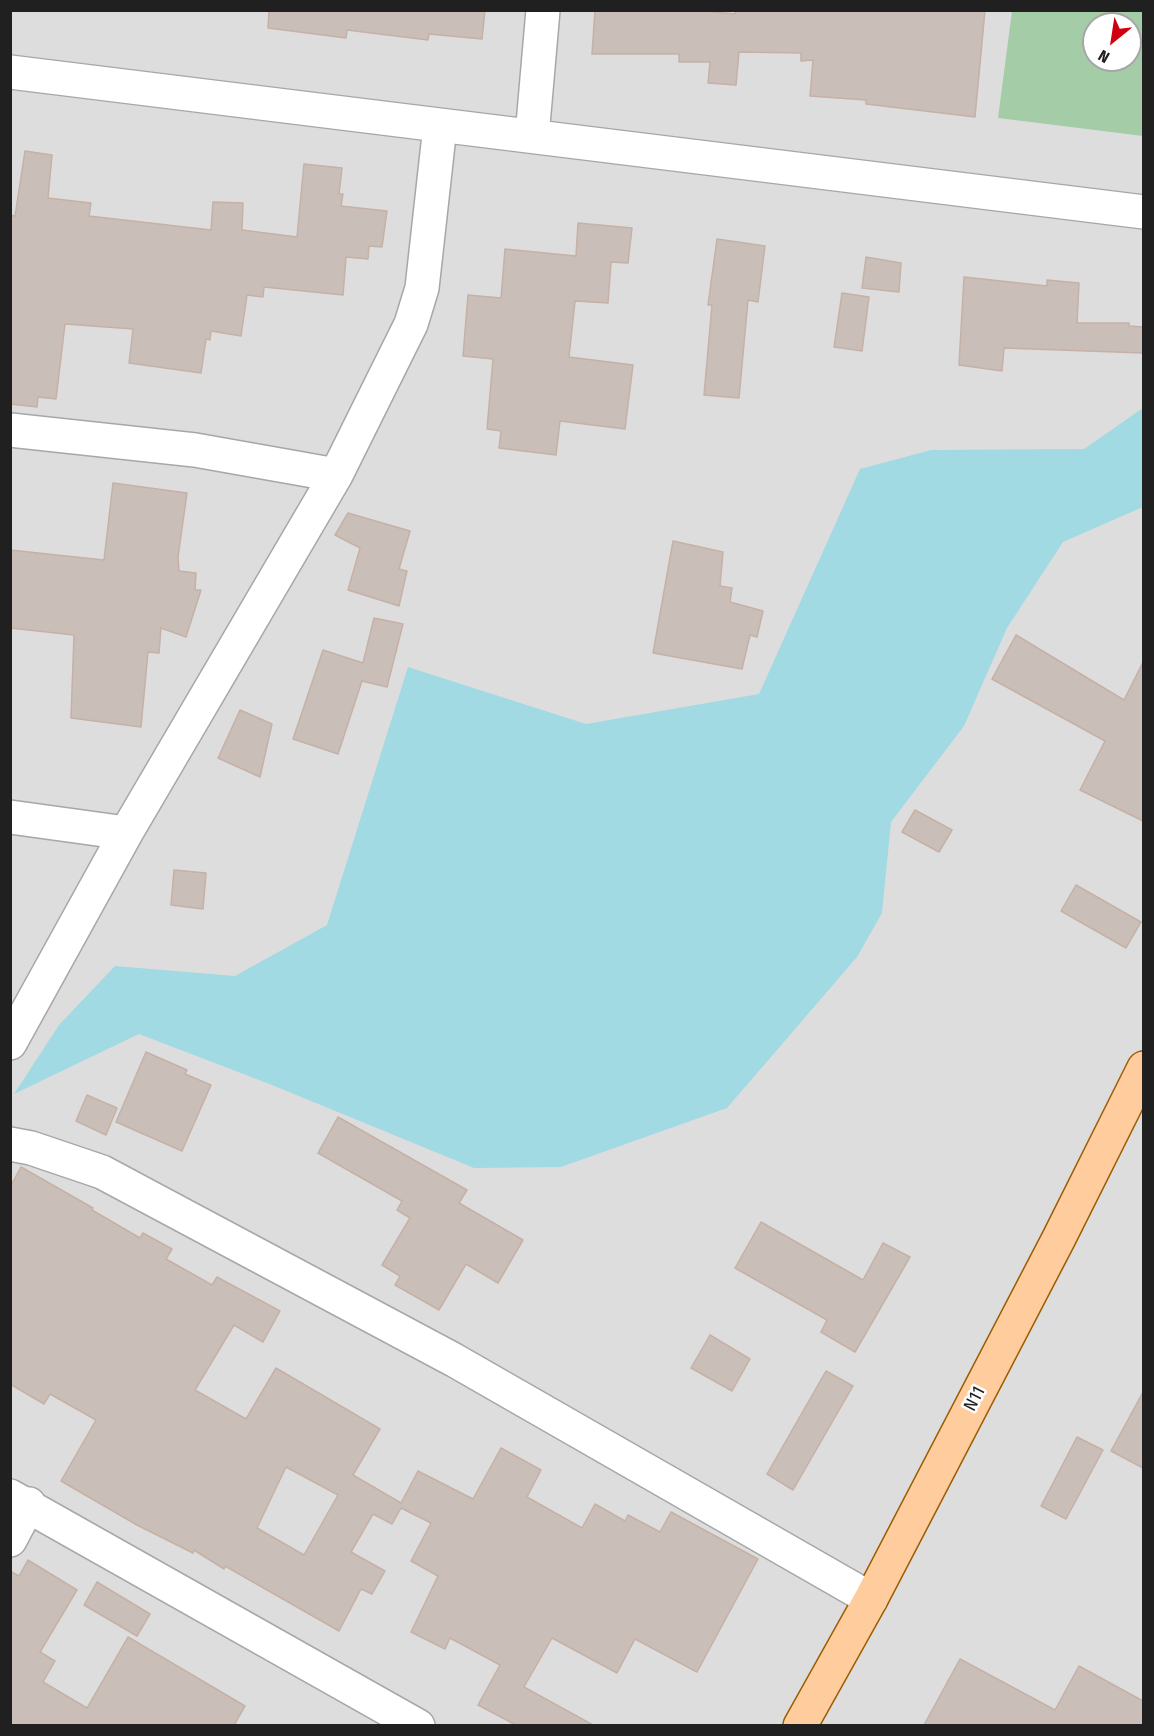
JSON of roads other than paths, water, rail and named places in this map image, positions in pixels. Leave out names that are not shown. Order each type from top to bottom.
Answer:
[{"type":"main road","name":"N11","points":[[800,1725],[871,1599],[1059,1238],[1143,1068]]},
{"type":"street","points":[[532,136],[543,10]]},
{"type":"street","points":[[10,72],[1143,213]]},
{"type":"street","points":[[10,1043],[126,833],[336,475],[419,306],[440,126]]},
{"type":"street","points":[[10,430],[195,450],[336,475]]},
{"type":"street","points":[[10,817],[126,833]]},
{"type":"street","points":[[10,1144],[31,1148],[102,1172],[454,1360],[871,1599]]},
{"type":"street","points":[[10,1540],[20,1500],[418,1725]]},
{"type":"water","points":[[1143,408],[1143,507],[1063,542],[1007,628],[964,726],[891,822],[882,913],[857,957],[727,1108],[561,1167],[474,1168],[272,1085],[139,1034],[14,1094],[59,1025],[115,966],[235,976],[327,925],[408,667],[586,724],[759,694],[860,469],[931,450],[1084,449]]}]
